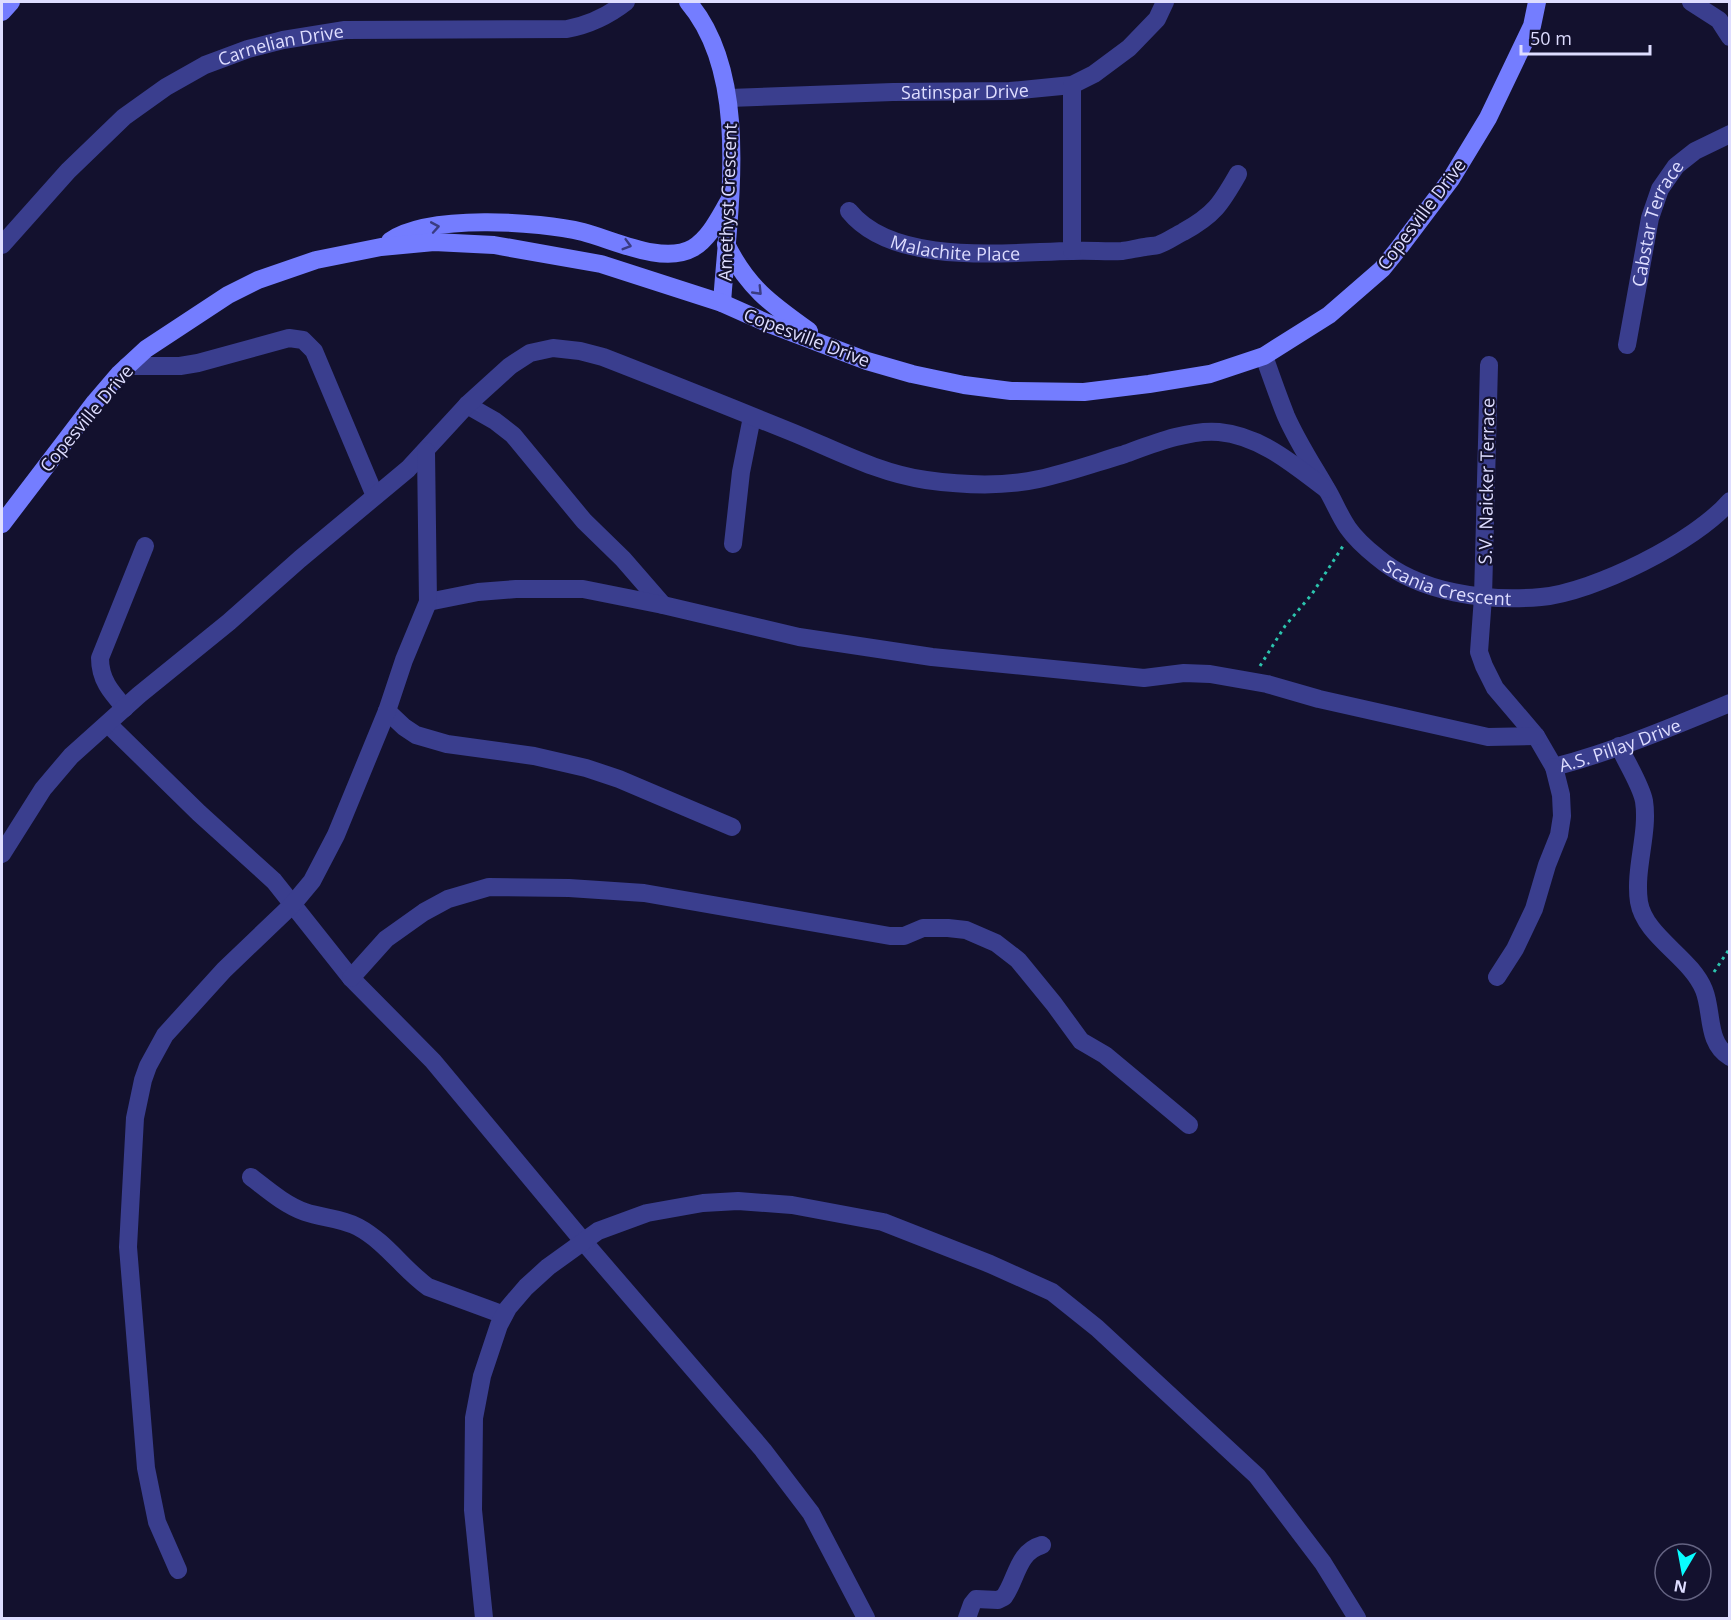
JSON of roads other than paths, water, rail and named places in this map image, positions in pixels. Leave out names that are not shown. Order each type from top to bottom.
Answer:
[{"type":"street","points":[[2,12],[11,2]]},
{"type":"street","name":"Carnelian Drive","points":[[2,245],[69,171],[124,117],[166,87],[205,65],[283,40],[345,30],[567,29],[595,21],[626,2]]},
{"type":"street","name":"Amethyst Crescent","points":[[688,2],[707,33],[729,98],[731,121],[729,201],[722,303]]},
{"type":"street","name":"Satinspar Drive","points":[[729,98],[892,92],[1010,91],[1072,85],[1094,75],[1129,48],[1157,19],[1166,2]]},
{"type":"street","name":"Copesville Drive","points":[[4,520],[95,402],[127,366],[146,350],[228,295],[258,280],[316,260],[381,247],[434,242],[494,245],[601,264],[722,303],[867,361],[912,374],[1011,391],[1084,392],[1149,384],[1210,374],[1264,356],[1329,315],[1382,269],[1399,248],[1451,179],[1488,118],[1532,26],[1537,2]]},
{"type":"street","points":[[1690,2],[1719,20],[1730,37]]},
{"type":"street","points":[[1072,85],[1072,250]]},
{"type":"street","name":"Cabstar Terrace","points":[[1627,345],[1650,218],[1660,189],[1676,166],[1695,151],[1730,134]]},
{"type":"street","name":"Malachite Place","points":[[849,211],[870,231],[887,239],[926,249],[1004,254],[1072,250],[1123,251],[1157,246],[1212,214],[1238,174]]},
{"type":"street","points":[[381,247],[397,236],[434,227],[474,223],[510,223],[581,232],[652,253],[670,254],[687,250],[701,241],[712,229],[729,201]]},
{"type":"street","points":[[726,243],[737,266],[764,298],[826,345]]},
{"type":"street","points":[[127,366],[180,366],[289,338],[303,340],[314,351],[375,496]]},
{"type":"street","points":[[2,854],[54,774],[71,756],[426,452],[467,405],[510,366],[530,353],[553,348],[580,351],[603,357],[884,470],[924,480],[983,484],[1038,479],[1153,444],[1202,433],[1220,432],[1263,445],[1326,489]]},
{"type":"street","name":"Scania Crescent","points":[[1264,356],[1287,417],[1308,459],[1352,532],[1376,556],[1400,574],[1426,585],[1483,597],[1542,597],[1577,589],[1636,566],[1659,554],[1701,527],[1730,501]]},
{"type":"street","name":"S.V. Naicker Terrace","points":[[1483,597],[1489,365]]},
{"type":"street","points":[[467,405],[495,421],[513,435],[584,521],[663,605]]},
{"type":"street","points":[[733,544],[741,472],[752,417]]},
{"type":"street","points":[[178,1570],[157,1522],[146,1468],[140,1415],[136,1330],[128,1246],[135,1118],[148,1066],[165,1035],[224,970],[292,905],[312,880],[324,860],[387,711],[404,660],[428,602],[426,452]]},
{"type":"street","points":[[125,708],[103,679],[100,658],[145,546]]},
{"type":"street","points":[[428,602],[478,592],[548,587],[583,588],[799,637],[932,657],[1144,678],[1193,673],[1210,674],[1488,737],[1536,736]]},
{"type":"street","name":"A.S. Pillay Drive","points":[[1483,597],[1479,652],[1484,666],[1495,688],[1536,736],[1554,767],[1619,747],[1730,703]]},
{"type":"street","points":[[387,711],[416,735],[447,744],[511,752],[586,768],[620,779],[732,827]]},
{"type":"street","points":[[108,724],[199,813],[274,881],[351,978],[433,1061],[583,1241],[789,1481],[811,1513],[866,1618]]},
{"type":"street","points":[[1619,747],[1644,799],[1640,903],[1655,932],[1679,956],[1703,988],[1713,1036],[1724,1054],[1730,1057]]},
{"type":"street","points":[[1497,977],[1515,949],[1534,909],[1559,835],[1562,816],[1561,795],[1554,767]]},
{"type":"street","points":[[351,978],[386,939],[424,912],[448,899],[489,887],[569,888],[644,893],[890,936],[904,936],[923,928],[966,930],[996,943],[1018,960],[1081,1041],[1105,1055],[1189,1125]]},
{"type":"street","points":[[251,1177],[292,1206],[361,1229],[380,1242],[418,1280],[429,1287],[504,1316]]},
{"type":"street","points":[[484,1618],[473,1510],[474,1418],[482,1376],[504,1316],[526,1287],[583,1241],[615,1224],[647,1213],[703,1203],[738,1201],[792,1204],[883,1222],[990,1264],[1052,1292],[1097,1328],[1257,1476],[1323,1563],[1357,1618]]},
{"type":"street","points":[[967,1618],[976,1599],[999,1600],[1004,1597],[1024,1556],[1029,1550],[1041,1545]]}]
